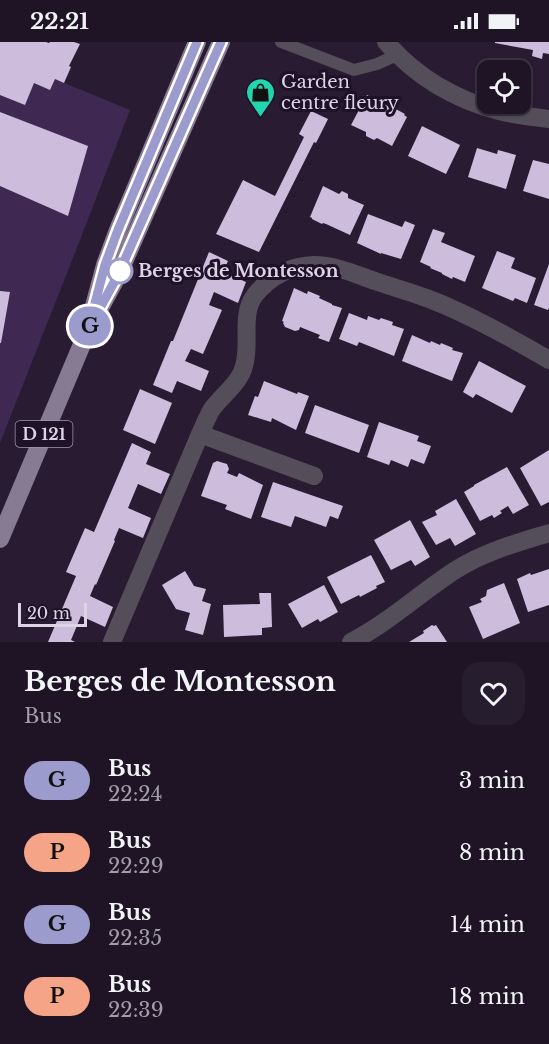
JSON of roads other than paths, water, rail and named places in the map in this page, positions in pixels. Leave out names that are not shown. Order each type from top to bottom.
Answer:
[{"type":"main road","name":"D 121","points":[[88,330],[105,265],[118,230],[197,42]]},
{"type":"main road","name":"D 121","points":[[0,539],[88,330],[118,275],[221,42]]},
{"type":"street","points":[[392,49],[422,76],[455,96],[499,111],[549,119]]},
{"type":"street","points":[[119,640],[200,434],[212,410],[236,381],[244,367],[247,350],[247,314],[252,297],[276,275],[294,268],[333,267],[443,304],[500,332],[549,360]]},
{"type":"street","points":[[200,434],[314,476]]},
{"type":"street","points":[[351,642],[370,632],[456,569],[506,546],[549,533]]},
{"type":"lane","points":[[281,42],[354,70],[377,64],[392,49]]},
{"type":"place","name":"Garden centre fleury","points":[[260,118]]},
{"type":"place","name":"Berges de Montesson","points":[[120,271]]}]
